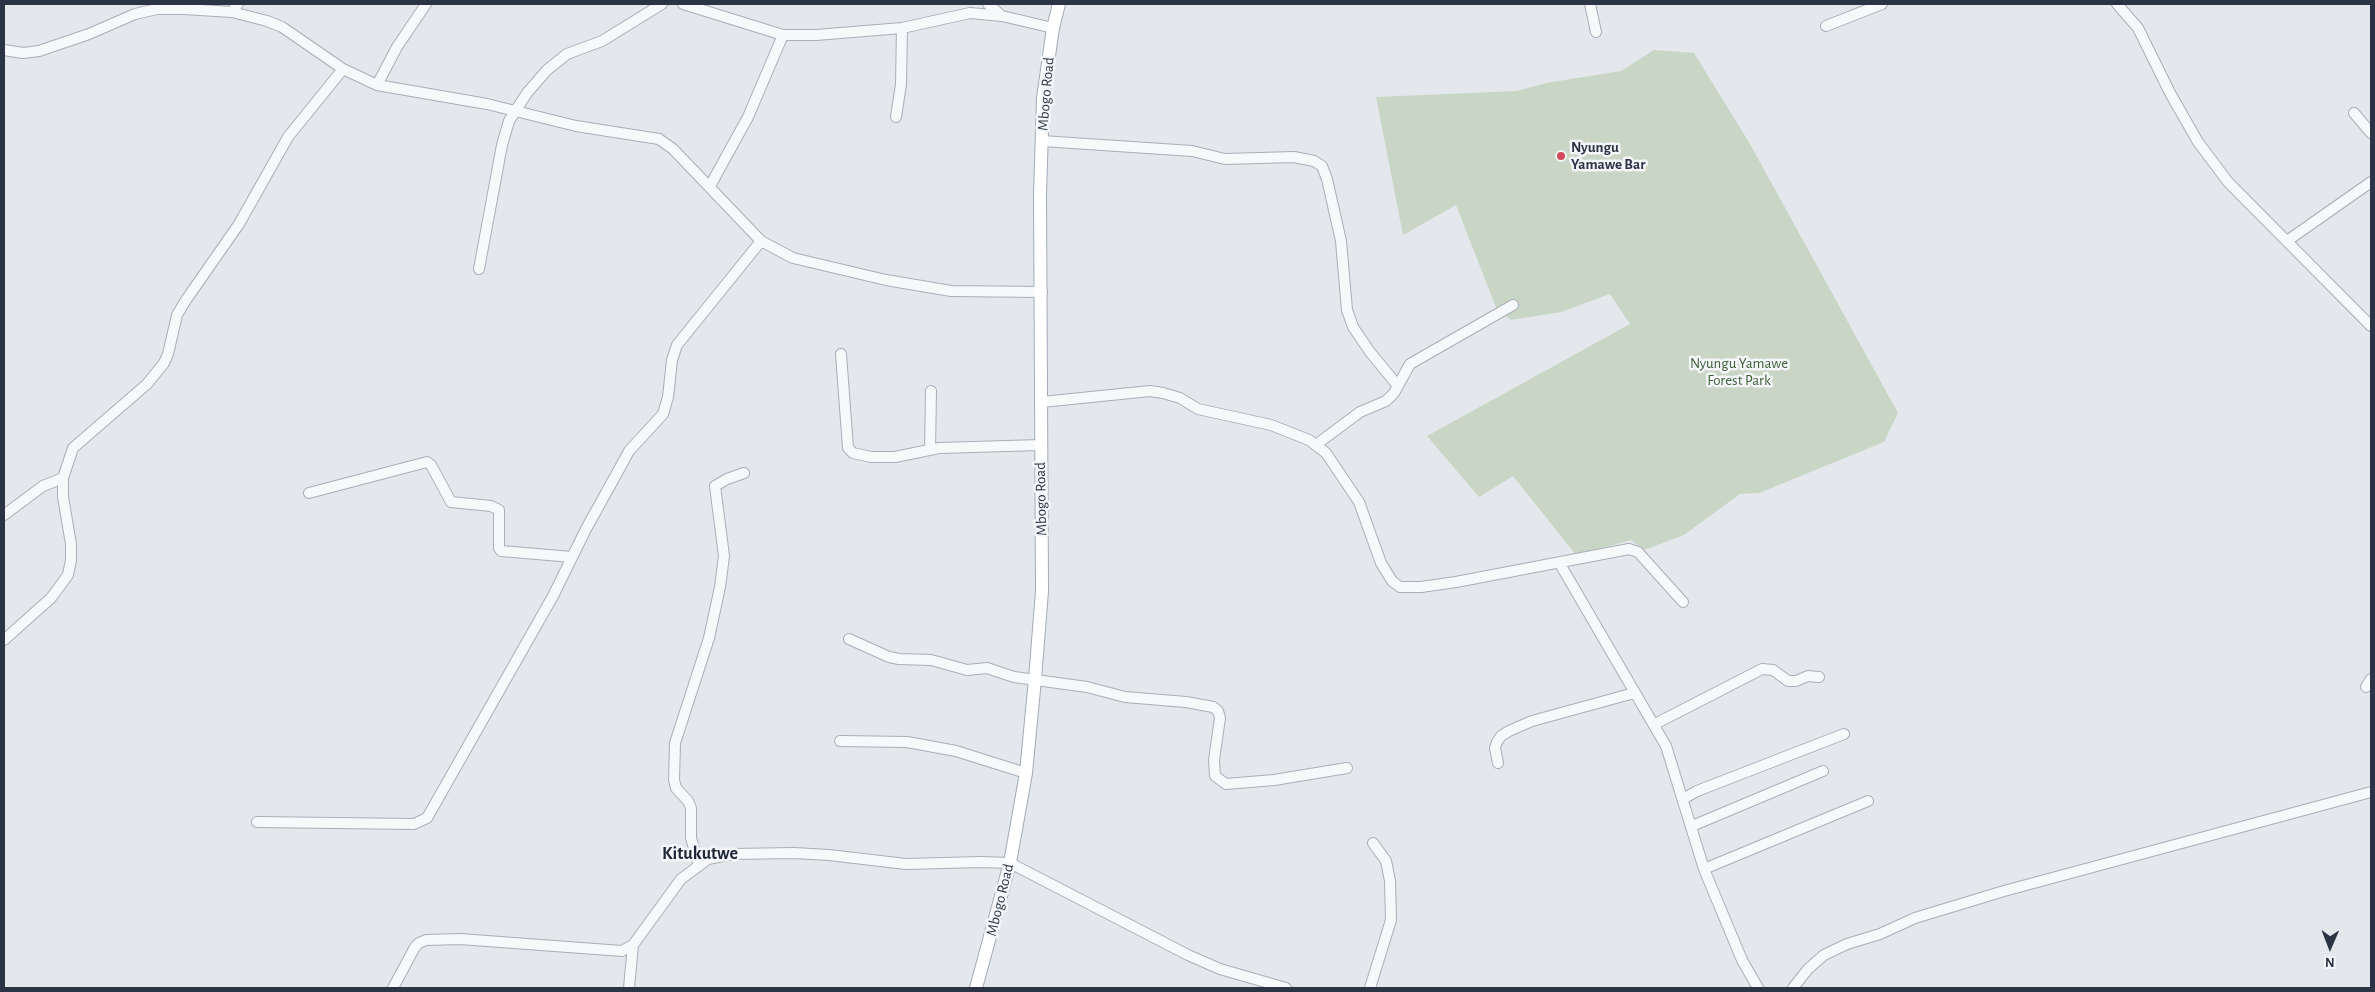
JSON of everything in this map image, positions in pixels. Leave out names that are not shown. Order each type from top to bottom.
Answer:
[{"type":"main road","name":"Mbogo Road","points":[[976,988],[1010,864],[1026,773],[1035,679],[1042,591],[1040,445],[1042,402],[1043,98],[1052,28],[1058,4]]},
{"type":"street","points":[[376,85],[397,47],[426,4]]},
{"type":"street","points":[[479,269],[502,144],[509,121],[527,92],[553,64],[567,54],[617,33],[662,4]]},
{"type":"street","points":[[682,4],[783,35],[816,35],[902,28],[970,13],[1002,16],[1052,28]]},
{"type":"street","points":[[988,4],[1002,16]]},
{"type":"street","points":[[1590,4],[1596,32]]},
{"type":"street","points":[[1826,26],[1882,4]]},
{"type":"street","points":[[2117,4],[2138,28],[2170,93],[2198,142],[2228,182],[2371,326]]},
{"type":"street","points":[[4,50],[23,53],[39,51],[158,7],[184,9],[235,8],[282,27],[343,69],[376,85],[487,104],[576,126],[659,139],[673,149],[761,241],[777,251],[809,262],[886,280],[951,291],[1042,292]]},
{"type":"street","points":[[896,117],[902,84],[902,28]]},
{"type":"street","points":[[710,186],[748,117],[783,35]]},
{"type":"street","points":[[4,640],[51,598],[68,575],[71,560],[63,497],[63,478],[73,448],[147,384],[164,363],[168,354],[177,315],[186,300],[239,224],[288,137],[343,69]]},
{"type":"street","points":[[2354,113],[2371,132]]},
{"type":"street","points":[[1042,141],[1192,151],[1225,159],[1294,157],[1314,161],[1322,166],[1327,179],[1341,241],[1347,310],[1354,327],[1370,352],[1398,386]]},
{"type":"street","points":[[2287,241],[2371,182]]},
{"type":"street","points":[[257,822],[414,824],[428,818],[548,605],[629,452],[664,414],[672,360],[677,345],[761,241]]},
{"type":"street","points":[[1317,444],[1360,412],[1386,401],[1398,386],[1410,364],[1513,305]]},
{"type":"street","points":[[841,354],[850,451],[871,457],[895,457],[930,450],[1040,445]]},
{"type":"street","points":[[930,450],[931,391]]},
{"type":"street","points":[[1042,402],[1150,391],[1180,398],[1198,409],[1271,425],[1296,433],[1317,444],[1326,453],[1359,502],[1382,563],[1392,581],[1400,587],[1430,586],[1634,550],[1683,602]]},
{"type":"street","points":[[309,494],[427,462],[431,465],[451,502],[491,506],[499,510],[499,548],[501,551],[572,558]]},
{"type":"street","points":[[699,866],[691,838],[691,808],[688,801],[676,788],[674,780],[675,743],[709,638],[720,587],[724,549],[716,486],[727,479],[744,474]]},
{"type":"street","points":[[4,515],[43,486],[63,478]]},
{"type":"street","points":[[1560,564],[1666,746],[1704,869],[1742,960],[1758,988]]},
{"type":"street","points":[[850,639],[889,657],[931,660],[958,669],[987,668],[1014,677],[1087,687],[1125,697],[1186,702],[1213,707],[1218,711],[1220,718],[1214,760],[1215,776],[1226,784],[1283,778],[1347,768]]},
{"type":"street","points":[[1654,724],[1762,669],[1773,670],[1788,681],[1796,681],[1808,676],[1819,677]]},
{"type":"street","points":[[1498,763],[1495,748],[1501,736],[1508,731],[1532,721],[1634,693]]},
{"type":"street","points":[[1683,799],[1697,791],[1844,734]]},
{"type":"street","points":[[840,741],[907,742],[956,750],[1026,773]]},
{"type":"street","points":[[1692,826],[1824,771]]},
{"type":"street","points":[[1793,988],[1808,969],[1824,955],[1847,944],[1880,934],[1915,918],[2004,891],[2371,792]]},
{"type":"street","points":[[1704,869],[1868,801]]},
{"type":"street","points":[[1370,988],[1391,920],[1390,881],[1386,861],[1374,842]]},
{"type":"street","points":[[393,988],[415,947],[426,940],[468,940],[604,952],[622,951],[633,945],[681,880],[708,859],[733,854],[776,854],[829,855],[906,864],[982,862],[1010,864],[1188,955],[1220,969],[1286,988]]},
{"type":"street","points":[[629,988],[633,945]]},
{"type":"green space","name":"Nyungu Yamawe Forest Park","points":[[1654,50],[1694,53],[1750,144],[1898,413],[1884,442],[1759,493],[1740,494],[1684,535],[1644,550],[1631,540],[1576,555],[1513,476],[1479,497],[1427,436],[1630,324],[1610,294],[1561,312],[1511,320],[1497,310],[1456,205],[1403,235],[1376,97],[1517,91],[1546,83],[1621,71]]},
{"type":"place","name":"Nyungu Yamawe Bar","points":[[1561,156]]},
{"type":"district","name":"Kitukutwe","points":[[700,854]]}]
